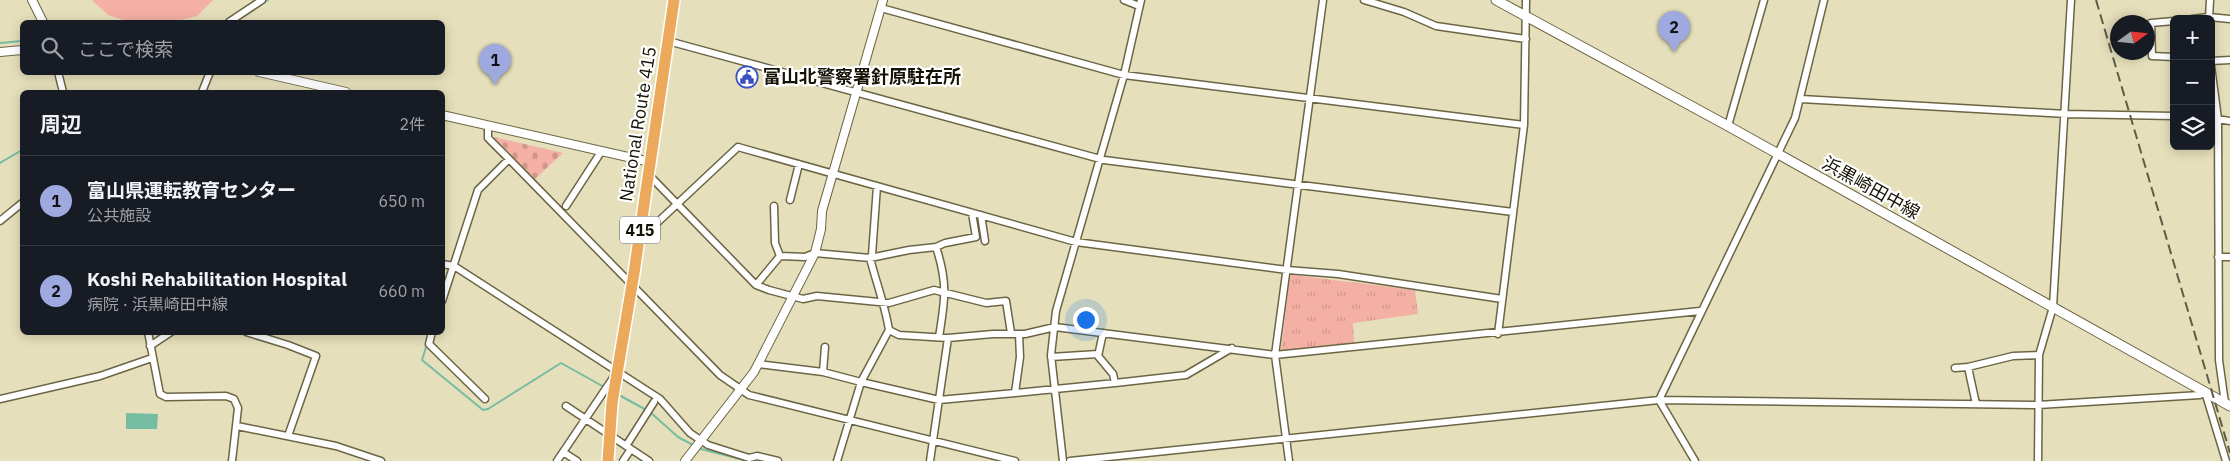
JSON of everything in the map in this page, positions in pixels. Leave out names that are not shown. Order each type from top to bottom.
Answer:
[{"type":"highway","name":"National Route 415","points":[[608,461],[609,435],[617,372],[632,285],[674,0]]},
{"type":"main road","name":"浜黒崎田中線","points":[[1496,0],[1728,126],[2228,404]]},
{"type":"street","points":[[32,0],[42,20]]},
{"type":"street","points":[[232,20],[262,0]]},
{"type":"street","points":[[1063,461],[1051,357],[1056,311],[1124,75],[1140,3],[1124,0]]},
{"type":"street","points":[[1289,461],[1275,355],[1323,0]]},
{"type":"street","points":[[1364,0],[1404,12],[1436,26],[1526,39]]},
{"type":"street","points":[[1498,334],[1524,125],[1526,0]]},
{"type":"street","points":[[1728,126],[1764,0]]},
{"type":"street","points":[[1659,400],[1700,311],[1795,118],[1824,0]]},
{"type":"street","points":[[2038,461],[2038,355],[2053,307],[2066,114],[2071,0]]},
{"type":"street","points":[[2209,15],[2210,0]]},
{"type":"street","points":[[685,461],[741,390],[758,364],[815,253],[822,211],[882,4],[1124,75],[1524,125]]},
{"type":"street","points":[[2215,18],[2230,19]]},
{"type":"street","points":[[2170,21],[2151,23],[2152,56],[2170,58]]},
{"type":"street","points":[[668,41],[1100,159],[1513,212]]},
{"type":"street","points":[[0,52],[20,50]]},
{"type":"street","points":[[2215,61],[2230,60]]},
{"type":"street","points":[[59,75],[63,90]]},
{"type":"street","points":[[203,90],[209,75]]},
{"type":"street","points":[[272,75],[337,90]]},
{"type":"street","points":[[1801,98],[2066,114],[2170,116]]},
{"type":"street","points":[[445,116],[601,152],[649,168],[678,204],[756,285],[803,299],[817,296],[889,303],[934,290],[986,303],[1006,301],[1011,333]]},
{"type":"street","points":[[2215,118],[2230,121]]},
{"type":"street","points":[[488,126],[488,138],[720,376],[741,390],[749,395],[1015,461]]},
{"type":"street","points":[[639,237],[644,235],[738,147],[1076,242],[1287,270],[1338,274],[1502,299]]},
{"type":"street","points":[[2215,150],[2219,360],[2227,389],[2228,404]]},
{"type":"street","points":[[566,206],[601,152]]},
{"type":"street","points":[[445,292],[478,190],[509,159]]},
{"type":"street","points":[[790,200],[799,164]]},
{"type":"street","points":[[837,461],[848,419],[861,382],[889,330],[886,308],[881,302],[870,258],[872,255],[877,186]]},
{"type":"street","points":[[0,221],[20,206]]},
{"type":"street","points":[[774,206],[774,244],[780,256]]},
{"type":"street","points":[[780,256],[805,256],[815,253],[870,258],[936,247],[945,242],[976,237],[972,212]]},
{"type":"street","points":[[982,215],[984,241]]},
{"type":"street","points":[[936,247],[944,272],[946,293],[939,337]]},
{"type":"street","points":[[756,285],[780,256]]},
{"type":"street","points":[[2218,257],[2230,257]]},
{"type":"street","points":[[445,264],[454,266],[667,404],[679,422],[690,433],[702,439],[708,445],[749,458],[757,456],[778,461]]},
{"type":"street","points":[[889,330],[899,335],[948,338],[1019,334],[1054,327],[1232,348],[1275,355],[1498,334],[1700,311]]},
{"type":"street","points":[[1103,333],[1098,354],[1102,363],[1113,374],[1115,383]]},
{"type":"street","points":[[1016,393],[1020,357],[1019,334]]},
{"type":"street","points":[[148,335],[160,394],[166,397],[226,396],[234,399],[238,408],[232,461]]},
{"type":"street","points":[[150,346],[167,335]]},
{"type":"street","points":[[263,335],[316,356],[288,436]]},
{"type":"street","points":[[431,335],[429,344],[485,399]]},
{"type":"street","points":[[930,461],[948,338]]},
{"type":"street","points":[[822,372],[825,347]]},
{"type":"street","points":[[758,364],[822,372],[939,400],[1186,375],[1232,348]]},
{"type":"street","points":[[1051,357],[1098,354]]},
{"type":"street","points":[[1955,368],[1968,367],[2013,356],[2038,355]]},
{"type":"street","points":[[0,400],[100,376],[152,358]]},
{"type":"street","points":[[1968,367],[1976,404]]},
{"type":"street","points":[[557,461],[617,372]]},
{"type":"street","points":[[1070,461],[1286,437],[1659,400],[2038,405],[2200,395],[2205,392],[2226,461]]},
{"type":"street","points":[[1659,400],[1695,461]]},
{"type":"street","points":[[623,461],[628,448],[654,402]]},
{"type":"street","points":[[566,406],[649,461]]},
{"type":"street","points":[[237,426],[336,446],[381,461]]},
{"type":"street","points":[[563,452],[577,461]]},
{"type":"green space","points":[[92,0],[213,0],[197,16],[182,20],[123,20],[108,15]]},
{"type":"green space","points":[[494,137],[563,153],[535,179]]},
{"type":"green space","points":[[1290,276],[1415,290],[1418,314],[1353,323],[1354,343],[1281,351]]},
{"type":"shaded area","points":[[126,413],[158,414],[157,429],[126,429]]},
{"type":"waterway","points":[[238,20],[268,0]]},
{"type":"waterway","points":[[0,43],[20,41]]},
{"type":"waterway","points":[[0,163],[20,151]]},
{"type":"waterway","points":[[427,344],[422,360],[483,410],[488,409],[561,363],[604,387]]},
{"type":"waterway","points":[[619,395],[650,412],[678,437],[693,445]]},
{"type":"waterway","points":[[697,448],[748,461]]},
{"type":"railway","points":[[2096,0],[2230,453]]},
{"type":"place","name":"Koshi Rehabilitation Hospital","points":[[1674,52]]},
{"type":"place","name":"富山北警察署針原駐在所","points":[[747,77]]},
{"type":"place","name":"富山県運転教育センター","points":[[495,85]]}]
